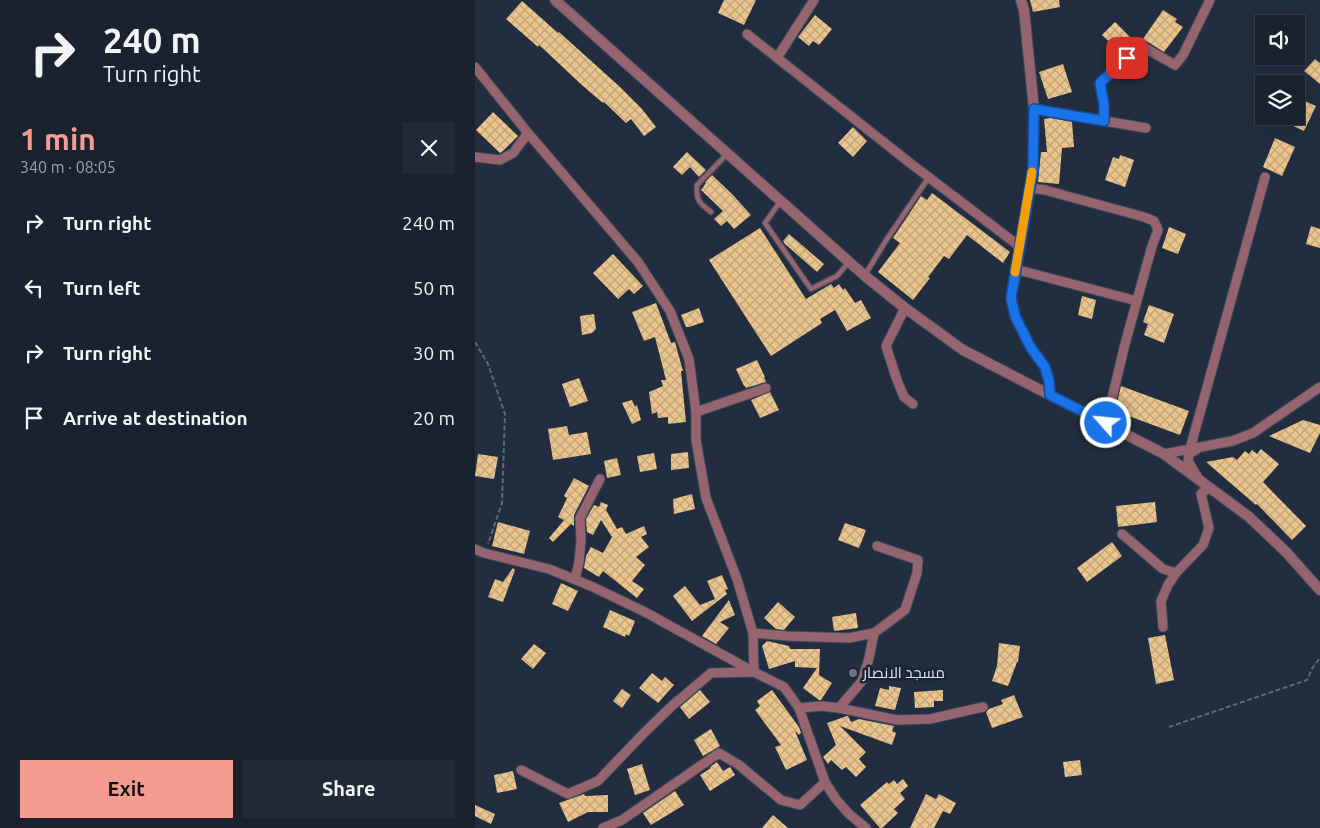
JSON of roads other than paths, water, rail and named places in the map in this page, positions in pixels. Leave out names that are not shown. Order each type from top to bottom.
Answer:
[{"type":"street","points":[[555,0],[849,262],[905,308],[963,350],[1164,454],[1248,516],[1286,552],[1320,590]]},
{"type":"street","points":[[777,58],[814,0]]},
{"type":"street","points":[[1021,0],[1034,109],[1033,170],[1011,298],[1015,316],[1031,348],[1045,367],[1050,395]]},
{"type":"street","points":[[1104,121],[1104,105],[1100,83],[1140,45],[1175,65],[1183,55],[1210,0]]},
{"type":"street","points":[[747,34],[1019,246]]},
{"type":"street","points":[[475,68],[638,262],[670,312],[689,359],[696,412],[696,440],[706,498],[737,579],[753,633],[754,672]]},
{"type":"street","points":[[1034,109],[1146,128]]},
{"type":"street","points":[[475,158],[500,160],[513,153],[528,133]]},
{"type":"street","points":[[1190,449],[1265,177]]},
{"type":"street","points":[[1029,188],[1045,190],[1144,217],[1153,220],[1158,230],[1137,301],[1106,423]]},
{"type":"street","points":[[1015,269],[1137,301]]},
{"type":"street","points":[[905,308],[886,346],[904,397],[913,404]]},
{"type":"street","points":[[1164,454],[1232,440],[1253,433],[1320,387]]},
{"type":"street","points":[[696,412],[766,388]]},
{"type":"street","points":[[1198,479],[1187,461],[1189,454],[1201,446]]},
{"type":"street","points":[[575,580],[581,548],[581,518],[600,479]]},
{"type":"street","points":[[1163,628],[1161,601],[1168,585],[1175,573],[1203,545],[1209,528],[1201,494],[1209,487]]},
{"type":"street","points":[[1123,534],[1163,569],[1175,573]]},
{"type":"street","points":[[753,633],[849,638],[875,633],[905,610],[917,574],[918,560],[877,546]]},
{"type":"street","points":[[475,549],[484,553],[549,569],[593,587],[645,612],[784,687],[799,708],[825,782],[835,798],[849,814],[866,828]]},
{"type":"street","points":[[839,708],[862,681],[875,633]]},
{"type":"street","points":[[521,770],[568,794],[598,781],[673,705],[711,673],[754,672]]},
{"type":"street","points":[[799,708],[822,706],[839,708],[897,720],[930,719],[983,707]]},
{"type":"street","points":[[603,828],[622,820],[719,753],[739,765],[781,800],[800,805],[825,782]]},
{"type":"lane","points":[[711,212],[701,204],[696,195],[697,185],[727,153]]},
{"type":"lane","points":[[865,276],[929,176]]},
{"type":"lane","points":[[781,201],[765,223],[811,289],[837,276],[849,262]]},
{"type":"place","name":"مسجد الانصار","points":[[853,673]]}]
